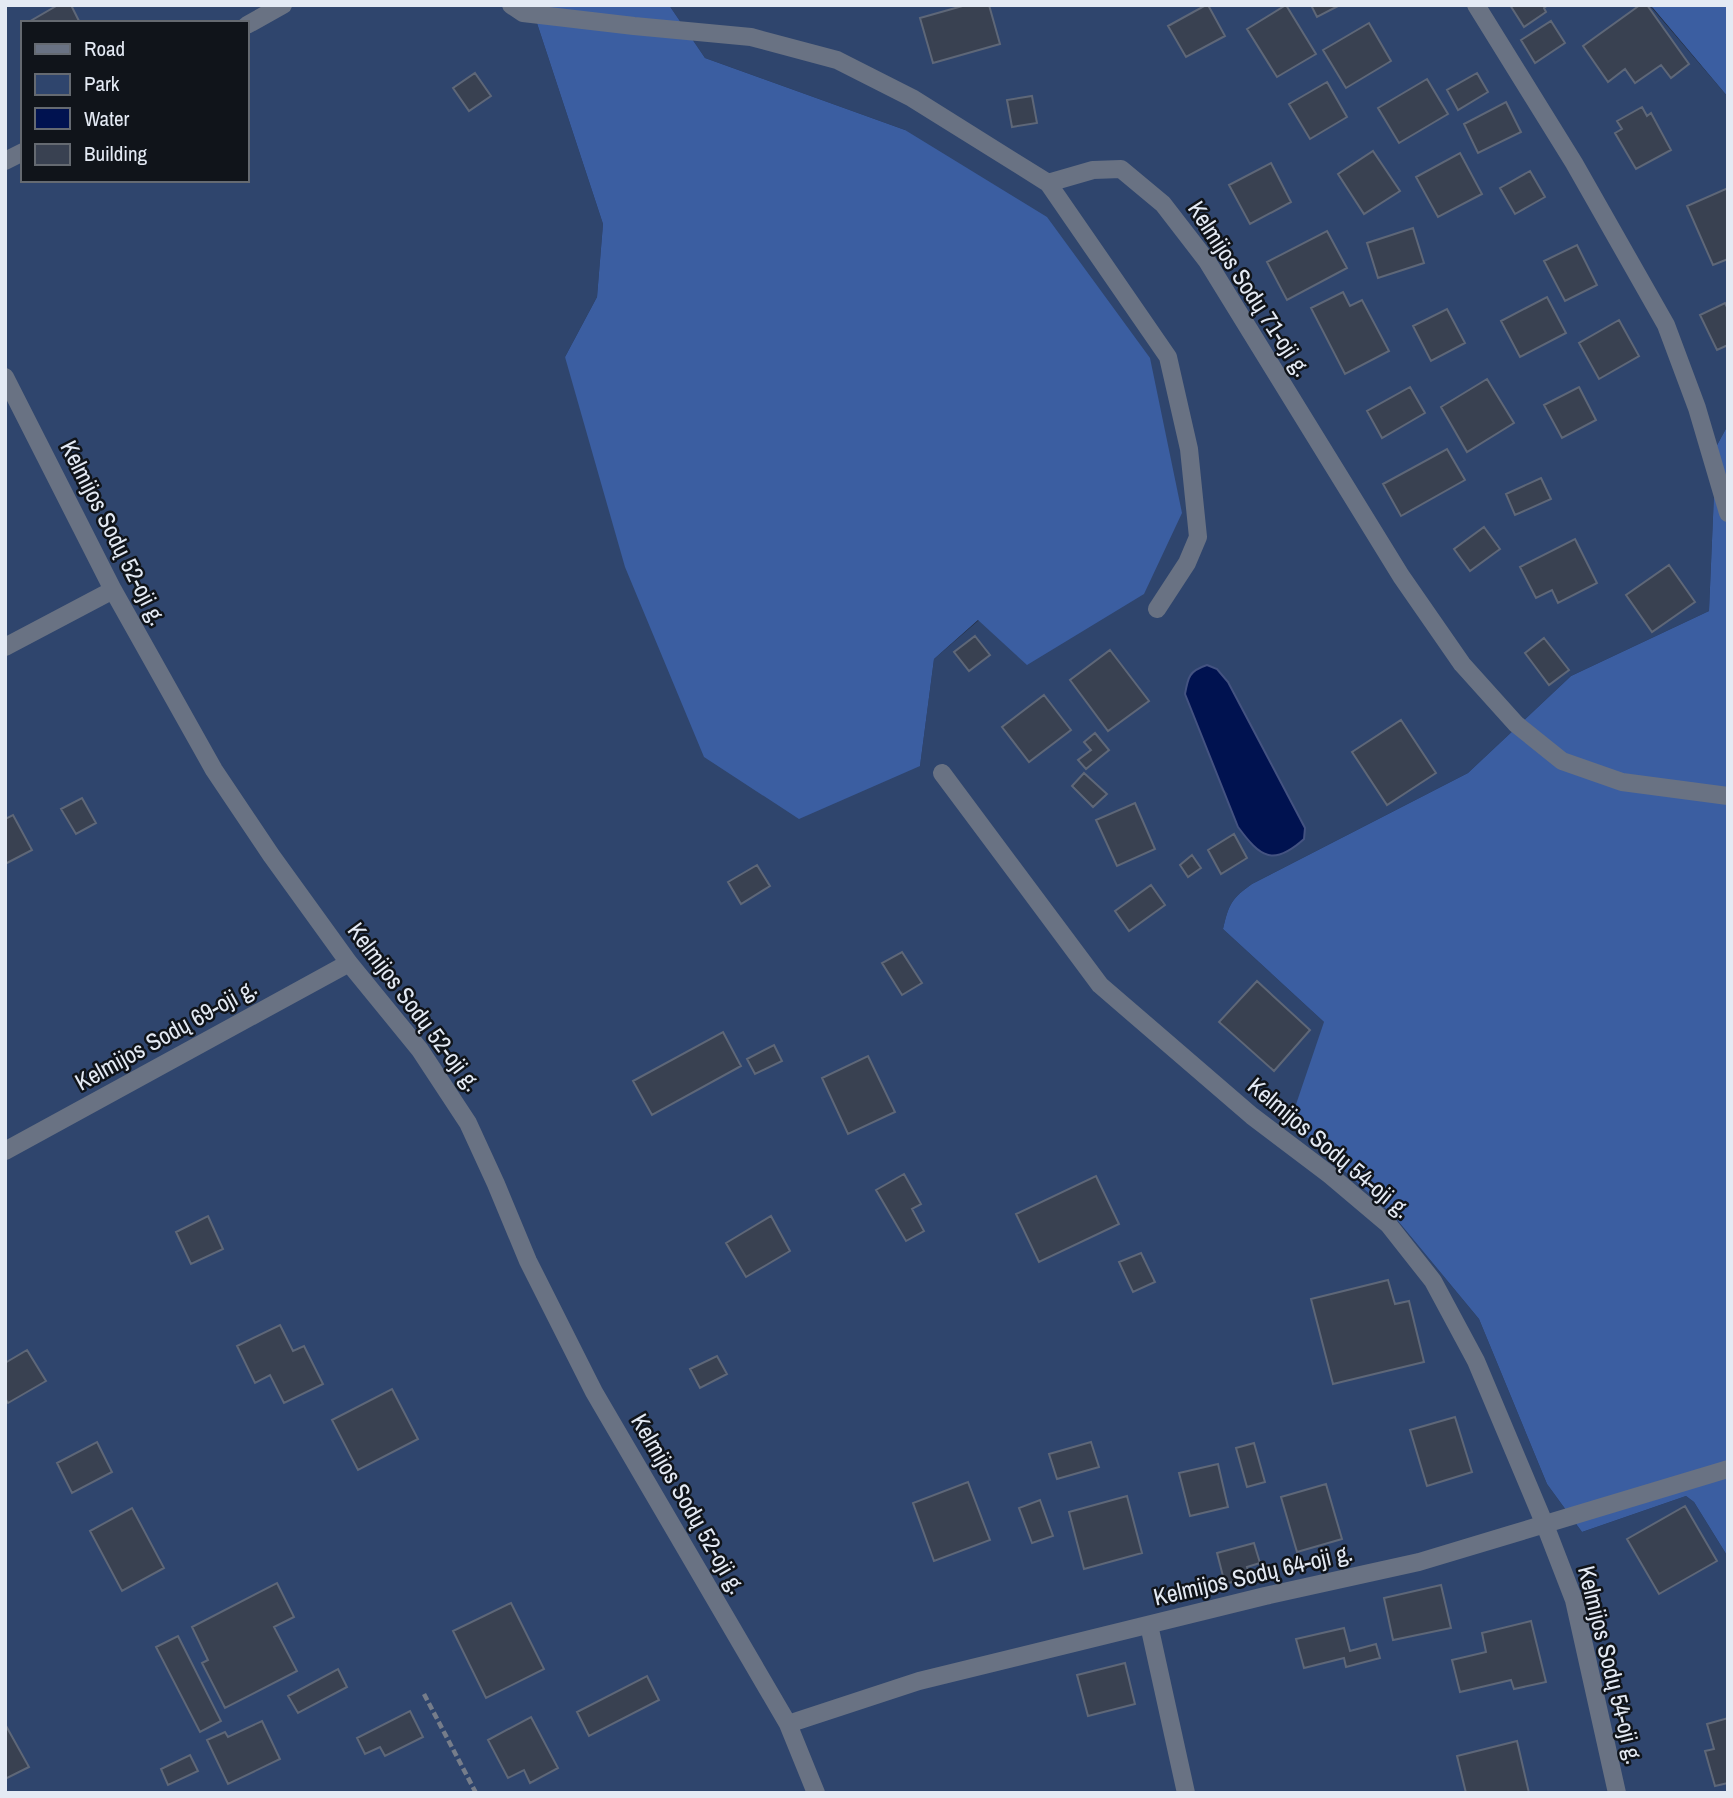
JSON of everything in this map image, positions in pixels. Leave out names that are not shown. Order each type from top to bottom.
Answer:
[{"type":"street","points":[[248,24],[283,5]]},
{"type":"street","points":[[511,5],[523,13],[751,37],[836,60],[912,98],[1048,183],[1168,357],[1189,449],[1198,537],[1187,563],[1157,609]]},
{"type":"street","points":[[1476,5],[1574,163],[1666,325],[1697,408],[1728,513]]},
{"type":"street","points":[[5,161],[21,153]]},
{"type":"street","name":"Kelmijos Sodų 71-oji g.","points":[[1048,183],[1093,170],[1121,169],[1163,204],[1207,261],[1401,576],[1462,664],[1516,724],[1562,761],[1622,782],[1728,796]]},
{"type":"street","name":"Kelmijos Sodų 52-oji g.","points":[[5,377],[113,590],[214,770],[349,963],[420,1050],[468,1123],[528,1261],[594,1392],[788,1724],[816,1793]]},
{"type":"street","points":[[5,648],[113,590]]},
{"type":"street","name":"Kelmijos Sodų 54-oji g.","points":[[942,773],[1100,985],[1252,1116],[1330,1175],[1388,1224],[1433,1281],[1476,1361],[1574,1600],[1616,1793]]},
{"type":"street","name":"Kelmijos Sodų 69-oji g.","points":[[5,1151],[349,963]]},
{"type":"street","name":"Kelmijos Sodų 64-oji g.","points":[[788,1724],[919,1681],[1265,1596],[1419,1562],[1728,1469]]},
{"type":"street","points":[[1149,1625],[1186,1793]]},
{"type":"path","points":[[424,1694],[476,1793]]},
{"type":"green space","points":[[5,5],[531,5],[603,224],[597,297],[565,357],[920,766],[934,659],[979,620],[1027,664],[905,130],[705,58],[669,5],[1649,5],[1728,97],[1728,425],[1716,447],[1709,611],[1571,676],[1468,773],[1252,884],[1232,903],[1223,929],[1324,1022],[1393,1215],[1479,1319],[1547,1484],[1582,1532],[1686,1496],[1694,1502],[1728,1557],[1728,1793],[5,1793]]},
{"type":"shaded area","points":[[531,5],[669,5],[705,58],[905,130],[1047,217],[1150,358],[1182,513],[1144,594],[1027,665],[978,620],[934,659],[920,766],[799,819],[704,757],[625,567],[565,357],[597,297],[603,224]]},
{"type":"shaded area","points":[[1649,5],[1728,5],[1728,97],[1653,8]]},
{"type":"shaded area","points":[[1728,425],[1728,1557],[1694,1502],[1686,1496],[1582,1532],[1547,1484],[1479,1319],[1393,1215],[1290,1122],[1324,1022],[1223,929],[1232,903],[1252,884],[1468,773],[1571,676],[1709,611],[1716,447]]},
{"type":"water","points":[[1207,665],[1217,669],[1228,682],[1305,828],[1304,839],[1284,853],[1268,855],[1260,851],[1238,827],[1185,694],[1190,675]]},
{"type":"building","points":[[58,5],[71,5],[79,21],[30,21]]},
{"type":"building","points":[[966,5],[989,5],[1000,44],[933,63],[920,18]]},
{"type":"building","points":[[1206,5],[1225,36],[1186,57],[1168,26]]},
{"type":"building","points":[[1286,5],[1316,54],[1277,77],[1247,29]]},
{"type":"building","points":[[1311,5],[1340,5],[1317,17]]},
{"type":"building","points":[[1510,5],[1548,5],[1544,8],[1546,12],[1524,27]]},
{"type":"building","points":[[1640,5],[1647,5],[1689,64],[1671,78],[1661,65],[1635,83],[1625,69],[1608,82],[1583,46]]},
{"type":"building","points":[[1551,21],[1565,43],[1535,63],[1521,40]]},
{"type":"building","points":[[1369,23],[1391,61],[1346,88],[1323,50]]},
{"type":"building","points":[[475,73],[491,96],[469,111],[453,88]]},
{"type":"building","points":[[1477,73],[1488,92],[1458,110],[1447,90]]},
{"type":"building","points":[[1427,79],[1448,114],[1399,143],[1378,108]]},
{"type":"building","points":[[1327,82],[1347,117],[1310,139],[1289,104]]},
{"type":"building","points":[[1032,96],[1037,123],[1012,127],[1007,100]]},
{"type":"building","points":[[1506,102],[1521,132],[1478,153],[1464,124]]},
{"type":"building","points":[[1642,107],[1647,116],[1651,113],[1671,150],[1636,169],[1615,133],[1622,129],[1617,121]]},
{"type":"building","points":[[1373,151],[1400,191],[1364,214],[1338,174]]},
{"type":"building","points":[[1460,153],[1482,194],[1438,217],[1416,177]]},
{"type":"building","points":[[1271,163],[1291,202],[1250,224],[1229,185]]},
{"type":"building","points":[[1530,171],[1545,197],[1515,214],[1500,188]]},
{"type":"building","points":[[1728,188],[1728,259],[1713,265],[1687,206]]},
{"type":"building","points":[[1413,228],[1424,263],[1378,278],[1367,243]]},
{"type":"building","points":[[1327,231],[1347,268],[1287,300],[1267,262]]},
{"type":"building","points":[[1577,245],[1597,285],[1565,301],[1544,261]]},
{"type":"building","points":[[1343,292],[1350,306],[1362,300],[1389,351],[1345,374],[1311,308]]},
{"type":"building","points":[[1547,297],[1566,333],[1520,357],[1501,321]]},
{"type":"building","points":[[1725,303],[1728,309],[1728,345],[1717,350],[1700,315]]},
{"type":"building","points":[[1447,309],[1465,343],[1431,361],[1413,326]]},
{"type":"building","points":[[1619,320],[1639,356],[1599,379],[1579,343]]},
{"type":"building","points":[[1487,379],[1514,423],[1467,452],[1441,407]]},
{"type":"building","points":[[1410,387],[1425,413],[1382,438],[1367,411]]},
{"type":"building","points":[[1579,387],[1596,420],[1562,438],[1544,405]]},
{"type":"building","points":[[1447,449],[1465,480],[1401,516],[1383,484]]},
{"type":"building","points":[[1541,478],[1551,499],[1515,515],[1506,494]]},
{"type":"building","points":[[1484,527],[1500,549],[1470,571],[1454,549]]},
{"type":"building","points":[[1575,539],[1597,583],[1558,603],[1552,590],[1536,598],[1520,567]]},
{"type":"building","points":[[1669,565],[1695,602],[1652,632],[1626,595]]},
{"type":"building","points":[[975,636],[990,655],[969,671],[954,652]]},
{"type":"building","points":[[1544,638],[1569,670],[1549,685],[1525,653]]},
{"type":"building","points":[[1110,650],[1149,701],[1108,731],[1070,680]]},
{"type":"building","points":[[1044,695],[1071,730],[1029,762],[1002,727]]},
{"type":"building","points":[[1401,720],[1436,773],[1387,805],[1352,752]]},
{"type":"building","points":[[1095,733],[1109,750],[1086,769],[1078,760],[1091,750],[1084,742]]},
{"type":"building","points":[[1084,773],[1107,794],[1093,807],[1072,786]]},
{"type":"building","points":[[82,798],[96,823],[76,834],[61,809]]},
{"type":"building","points":[[1135,803],[1155,849],[1117,866],[1096,820]]},
{"type":"building","points":[[13,815],[32,850],[5,864],[5,819]]},
{"type":"building","points":[[1234,834],[1247,858],[1221,874],[1208,850]]},
{"type":"building","points":[[1192,855],[1201,868],[1188,877],[1180,865]]},
{"type":"building","points":[[757,865],[770,886],[741,904],[728,882]]},
{"type":"building","points":[[1151,885],[1165,905],[1129,931],[1115,911]]},
{"type":"building","points":[[902,952],[922,983],[902,995],[882,963]]},
{"type":"building","points":[[1257,981],[1310,1030],[1274,1071],[1219,1022]]},
{"type":"building","points":[[723,1032],[741,1066],[652,1115],[633,1081]]},
{"type":"building","points":[[774,1045],[782,1061],[755,1074],[747,1059]]},
{"type":"building","points":[[868,1056],[895,1112],[848,1134],[822,1078]]},
{"type":"building","points":[[904,1174],[921,1204],[912,1209],[924,1231],[906,1241],[876,1190]]},
{"type":"building","points":[[1096,1176],[1119,1224],[1039,1262],[1016,1214]]},
{"type":"building","points":[[208,1216],[223,1249],[191,1264],[176,1232]]},
{"type":"building","points":[[771,1216],[790,1251],[746,1277],[726,1243]]},
{"type":"building","points":[[1141,1253],[1155,1282],[1133,1292],[1119,1262]]},
{"type":"building","points":[[1388,1280],[1395,1304],[1409,1301],[1424,1362],[1333,1384],[1311,1299]]},
{"type":"building","points":[[280,1325],[293,1351],[304,1346],[323,1384],[284,1403],[270,1375],[255,1383],[237,1346]]},
{"type":"building","points":[[27,1350],[46,1381],[8,1403],[5,1398],[5,1363]]},
{"type":"building","points":[[717,1356],[727,1374],[700,1388],[690,1369]]},
{"type":"building","points":[[392,1389],[418,1439],[358,1470],[332,1420]]},
{"type":"building","points":[[1455,1417],[1472,1472],[1427,1486],[1410,1430]]},
{"type":"building","points":[[97,1442],[112,1472],[72,1493],[57,1463]]},
{"type":"building","points":[[1091,1442],[1099,1467],[1057,1479],[1049,1454]]},
{"type":"building","points":[[1254,1443],[1265,1482],[1247,1487],[1236,1448]]},
{"type":"building","points":[[1218,1464],[1228,1507],[1190,1516],[1179,1473]]},
{"type":"building","points":[[968,1482],[990,1540],[934,1561],[913,1503]]},
{"type":"building","points":[[1326,1484],[1342,1539],[1297,1552],[1281,1497]]},
{"type":"building","points":[[1127,1496],[1142,1553],[1084,1569],[1069,1512]]},
{"type":"building","points":[[1040,1500],[1053,1536],[1032,1543],[1019,1508]]},
{"type":"building","points":[[1685,1506],[1717,1561],[1659,1594],[1627,1539]]},
{"type":"building","points":[[132,1508],[164,1568],[122,1591],[90,1531]]},
{"type":"building","points":[[1254,1543],[1260,1563],[1247,1567],[1250,1577],[1225,1584],[1217,1553]]},
{"type":"building","points":[[277,1583],[294,1617],[274,1627],[297,1671],[225,1708],[202,1663],[208,1660],[192,1627]]},
{"type":"building","points":[[1441,1585],[1451,1628],[1393,1640],[1384,1598]]},
{"type":"building","points":[[511,1603],[544,1669],[486,1698],[453,1631]]},
{"type":"building","points":[[1531,1621],[1546,1682],[1514,1689],[1511,1680],[1460,1692],[1452,1660],[1486,1652],[1482,1633]]},
{"type":"building","points":[[1344,1628],[1350,1651],[1376,1644],[1380,1658],[1346,1667],[1344,1658],[1304,1668],[1296,1639]]},
{"type":"building","points":[[178,1636],[221,1721],[200,1732],[156,1647]]},
{"type":"building","points":[[1125,1663],[1135,1704],[1088,1716],[1077,1675]]},
{"type":"building","points":[[338,1669],[347,1687],[298,1713],[288,1696]]},
{"type":"building","points":[[647,1676],[659,1700],[589,1736],[577,1712]]},
{"type":"building","points":[[410,1711],[423,1737],[385,1756],[380,1747],[365,1754],[357,1738]]},
{"type":"building","points":[[531,1717],[558,1768],[530,1783],[524,1770],[508,1778],[488,1740]]},
{"type":"building","points":[[1728,1718],[1728,1783],[1715,1786],[1705,1751],[1714,1749],[1707,1724]]},
{"type":"building","points":[[262,1721],[280,1759],[228,1784],[207,1740],[225,1732],[228,1737]]},
{"type":"building","points":[[5,1724],[29,1767],[5,1779]]},
{"type":"building","points":[[1517,1741],[1529,1793],[1466,1793],[1457,1756]]},
{"type":"building","points":[[190,1755],[198,1771],[168,1785],[161,1769]]}]
